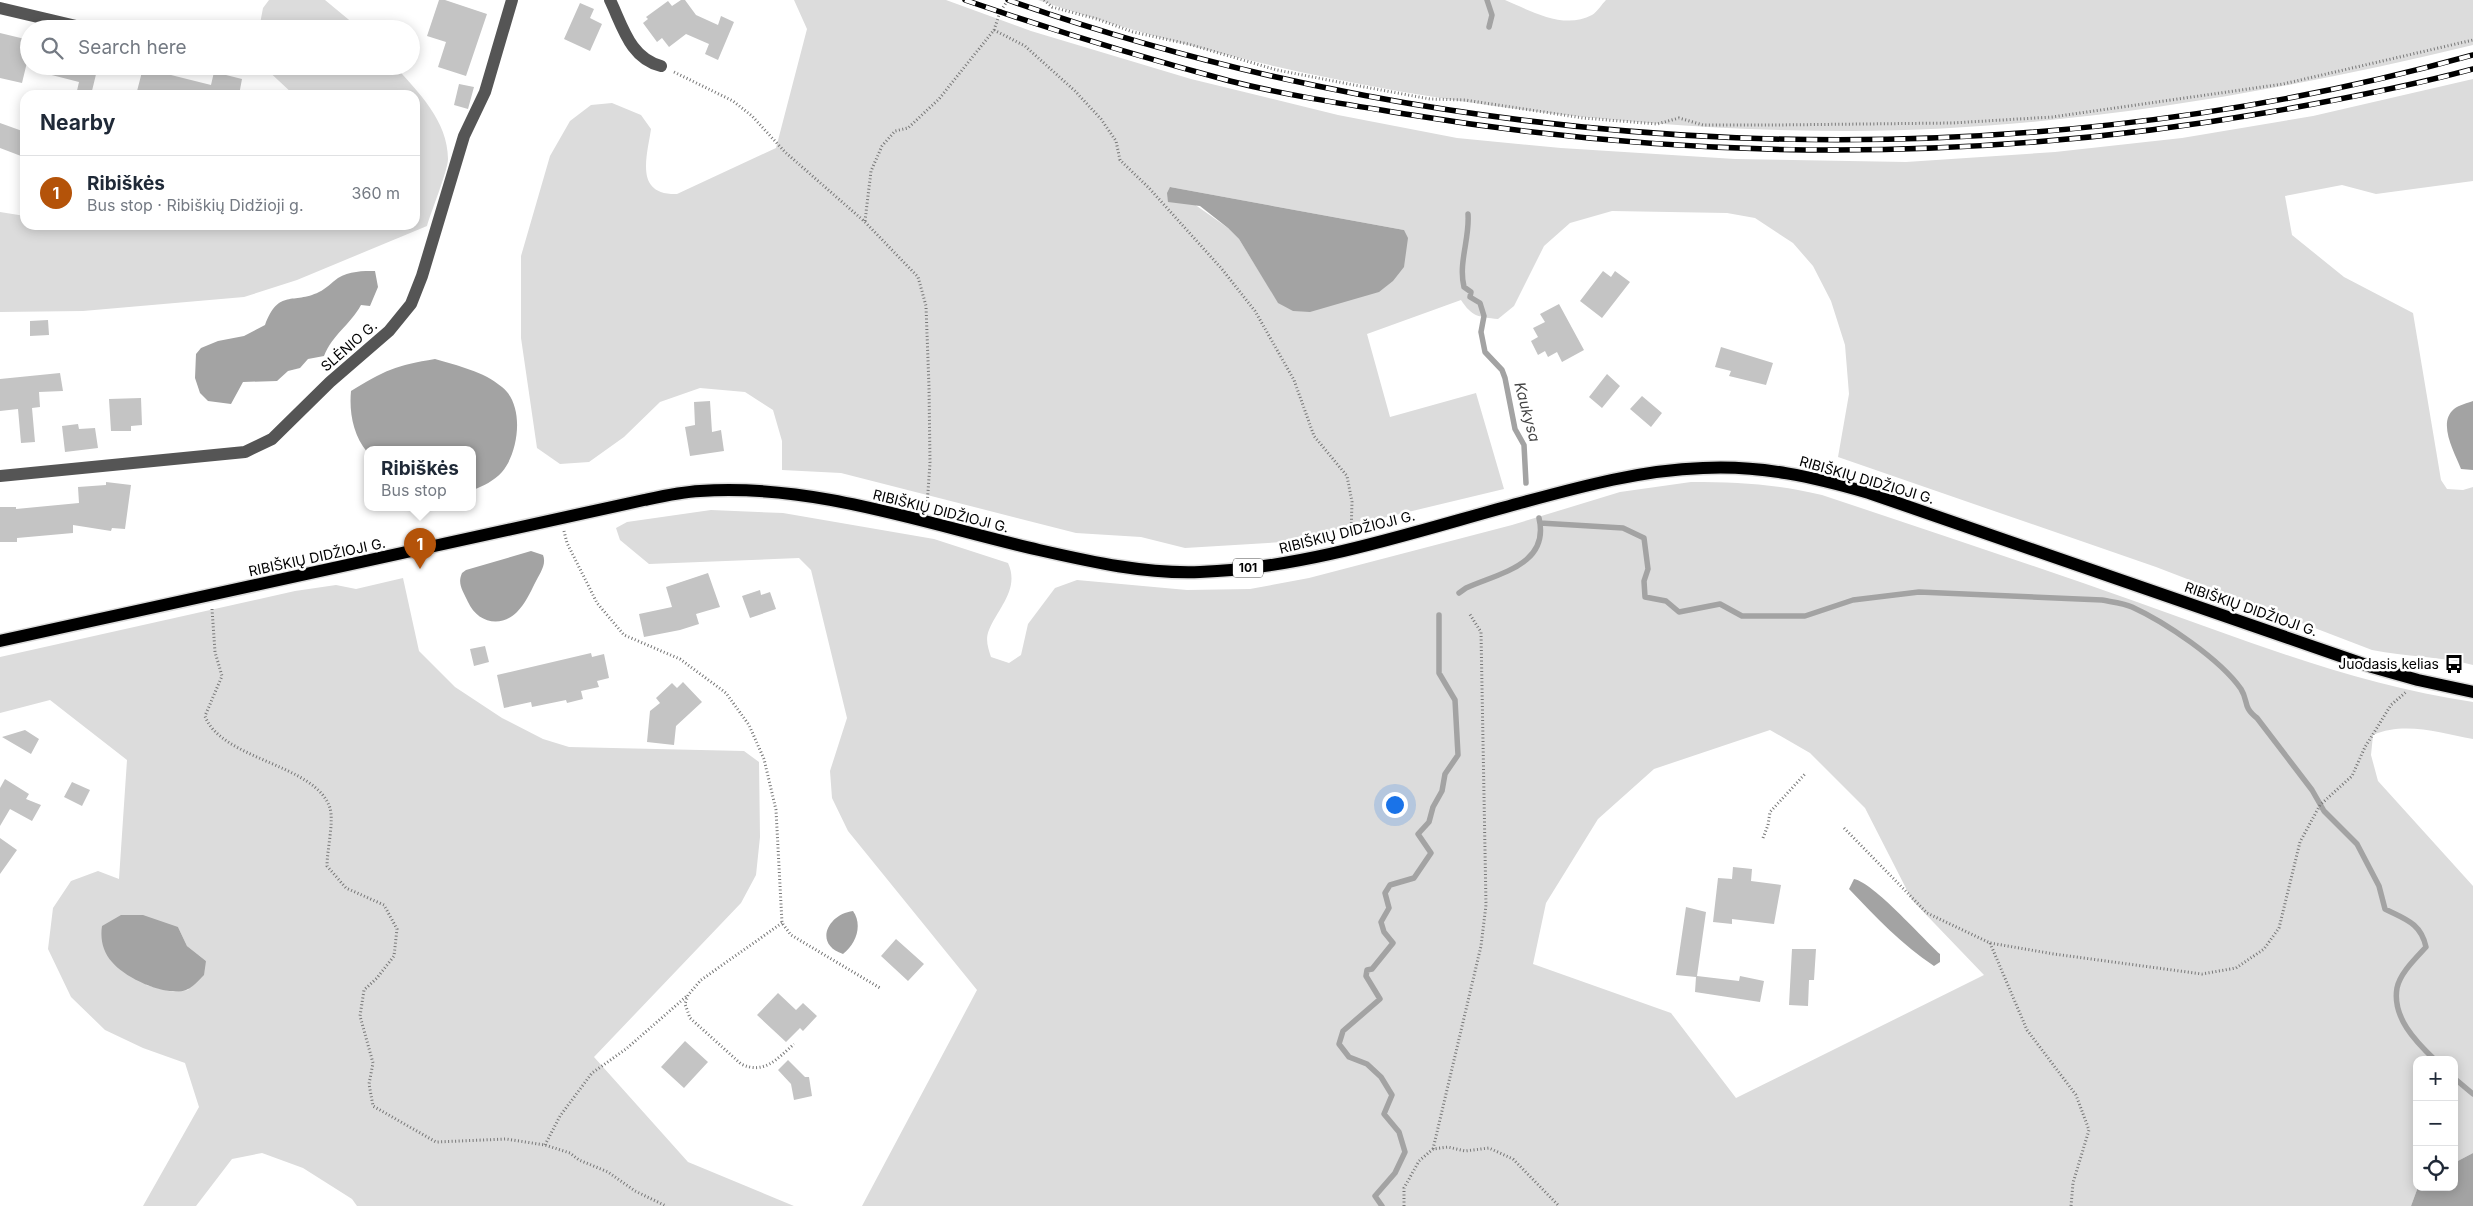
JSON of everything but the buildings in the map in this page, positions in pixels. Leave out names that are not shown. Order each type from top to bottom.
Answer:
[{"type":"main road","name":"RIBIŠKIŲ DIDŽIOJI G.","points":[[0,641],[678,494],[730,491],[765,492],[816,498],[926,521],[1109,566],[1152,571],[1198,572],[1279,564],[1353,547],[1561,492],[1660,471],[1729,468],[1783,471],[1869,493],[2372,667],[2418,680],[2473,692]]},
{"type":"street","name":"SLĖNIO G.","points":[[0,476],[245,452],[272,439],[330,382],[390,331],[410,304],[422,276],[464,136],[485,92],[512,0]]},
{"type":"street","points":[[610,0],[629,41],[639,56],[648,63],[661,66]]},
{"type":"street","points":[[0,8],[51,20]]},
{"type":"path","points":[[865,222],[871,171],[882,146],[895,131],[908,128],[940,99],[994,30],[1008,0]]},
{"type":"path","points":[[1044,0],[1052,8],[1097,19],[1133,32],[1188,44],[1277,70],[1430,99],[1465,100],[1582,118],[1657,124],[1679,118],[1703,125],[1775,125],[1952,122],[2052,117],[2283,84],[2473,40]]},
{"type":"path","points":[[994,30],[1025,46],[1082,98],[1101,119],[1116,141],[1120,160],[1155,194],[1221,268],[1255,311],[1294,380],[1314,436],[1347,476],[1352,502],[1350,527],[1353,547]]},
{"type":"path","points":[[661,66],[739,106],[752,116],[785,152],[865,222],[918,277],[926,306],[930,464],[926,521]]},
{"type":"path","points":[[561,518],[567,542],[597,603],[624,635],[680,659],[726,694],[749,725],[764,759],[776,810],[782,923],[792,935],[880,988]]},
{"type":"path","points":[[210,595],[215,652],[222,676],[205,716],[209,727],[234,746],[274,764],[318,790],[330,808],[327,866],[346,888],[384,905],[396,930],[394,956],[377,978],[364,990],[360,1016],[373,1063],[369,1084],[373,1106],[436,1142],[506,1138],[545,1145],[570,1153],[579,1160],[608,1172],[635,1191],[666,1206]]},
{"type":"path","points":[[1433,1150],[1481,946],[1486,905],[1481,632],[1469,614]]},
{"type":"path","points":[[1844,828],[1927,913],[1990,943],[2054,954],[2202,974],[2236,968],[2264,949],[2279,928],[2300,842],[2320,805],[2352,776],[2366,747],[2391,705],[2418,680]]},
{"type":"path","points":[[1763,838],[1770,812],[1805,774]]},
{"type":"path","points":[[545,1145],[560,1116],[592,1073],[626,1049],[688,995],[701,980],[782,923]]},
{"type":"path","points":[[1990,943],[2027,1030],[2076,1095],[2089,1130],[2073,1183],[2071,1206]]},
{"type":"path","points":[[688,995],[686,1004],[690,1018],[741,1064],[758,1069],[765,1067],[774,1063],[794,1044]]},
{"type":"path","points":[[1404,1206],[1404,1188],[1419,1161],[1433,1150],[1448,1147],[1465,1151],[1489,1148],[1513,1160],[1559,1206]]},
{"type":"shaded area","points":[[269,0],[325,0],[349,20],[261,20],[263,8]]},
{"type":"shaded area","points":[[794,0],[946,0],[1031,31],[1191,79],[1338,115],[1457,138],[1561,148],[1735,159],[1906,162],[2055,152],[2182,138],[2313,116],[2473,79],[2473,181],[2376,194],[2342,185],[2285,196],[2292,235],[2344,277],[2413,313],[2441,480],[2447,489],[2463,490],[2473,487],[2473,665],[2372,650],[2156,567],[1838,457],[1849,394],[1845,345],[1831,301],[1813,266],[1793,243],[1755,218],[1727,213],[1612,211],[1570,223],[1544,246],[1514,306],[1498,319],[1476,315],[1461,300],[1367,334],[1390,417],[1476,393],[1504,489],[1283,542],[1185,548],[1141,537],[1076,533],[841,473],[782,470],[782,441],[773,410],[745,392],[700,388],[660,402],[624,437],[589,462],[560,464],[537,448],[521,338],[521,256],[550,156],[570,121],[591,105],[612,103],[641,115],[651,129],[646,172],[654,188],[663,193],[677,194],[776,148],[807,29]],"holes":[[[1170,187],[1404,230],[1278,302],[1239,239],[1228,228]]]},
{"type":"shaded area","points":[[1038,0],[1505,0],[1537,14],[1570,21],[1592,15],[1606,0],[2473,0],[2473,45],[2320,79],[2164,106],[2086,116],[2008,124],[1929,129],[1851,131],[1749,129],[1646,123],[1439,98],[1336,79],[1234,57],[1135,30]]},
{"type":"shaded area","points":[[273,75],[403,75],[416,90],[289,90]]},
{"type":"shaded area","points":[[420,95],[443,132],[447,145],[448,159],[427,226],[420,229]]},
{"type":"shaded area","points":[[1170,187],[1404,230],[1408,238],[1404,267],[1393,281],[1379,292],[1310,312],[1293,311],[1278,303],[1239,239],[1200,206],[1168,202],[1167,193]]},
{"type":"shaded area","points":[[0,212],[20,215],[20,230],[417,230],[297,280],[244,297],[83,311],[0,312]]},
{"type":"shaded area","points":[[375,271],[378,287],[370,306],[361,305],[332,342],[324,356],[308,359],[300,368],[288,371],[277,381],[243,382],[231,404],[208,401],[200,393],[195,378],[196,354],[201,348],[218,341],[244,336],[265,325],[270,313],[281,302],[310,296],[347,274]]},
{"type":"shaded area","points":[[435,359],[487,377],[495,381],[509,395],[517,417],[516,441],[508,463],[496,478],[476,489],[476,446],[364,446],[364,448],[358,438],[353,423],[351,391],[372,378],[410,364]]},
{"type":"shaded area","points":[[2473,401],[2473,470],[2461,469],[2449,438],[2447,422],[2449,415],[2454,409]]},
{"type":"shaded area","points":[[1691,482],[1742,483],[1805,491],[1822,495],[2058,575],[2303,660],[2387,685],[2473,702],[2473,739],[2423,729],[2397,729],[2373,735],[2371,755],[2378,781],[2473,886],[2473,1153],[2458,1161],[2458,1056],[2413,1056],[2413,1191],[2417,1191],[2411,1206],[862,1206],[977,990],[848,831],[832,798],[830,771],[847,718],[811,570],[799,558],[649,564],[620,540],[616,528],[627,522],[711,510],[783,513],[934,539],[1008,563],[1011,572],[1010,590],[989,630],[987,640],[991,657],[1009,663],[1021,655],[1028,624],[1055,588],[1077,580],[1187,590],[1250,589],[1309,578],[1512,525],[1620,492]],"holes":[[[1770,730],[1810,753],[1865,808],[1912,900],[1984,975],[1736,1098],[1671,1013],[1533,964],[1546,903],[1598,819],[1654,769]]]},
{"type":"shaded area","points":[[531,551],[543,555],[544,562],[520,609],[510,617],[496,622],[477,614],[472,609],[461,588],[462,573],[466,570]]},
{"type":"shaded area","points":[[403,578],[419,651],[455,687],[502,718],[543,739],[569,747],[744,751],[759,762],[760,837],[756,875],[741,903],[594,1057],[688,1162],[794,1206],[357,1206],[352,1199],[303,1168],[262,1153],[232,1159],[196,1206],[143,1206],[199,1107],[185,1063],[143,1048],[105,1030],[71,997],[48,949],[53,908],[71,881],[98,871],[119,879],[127,760],[50,700],[0,713],[0,657],[295,591],[336,585],[356,589]],"holes":[[[178,927],[187,946],[206,961],[188,990],[173,992],[146,985]]]},
{"type":"shaded area","points":[[1854,879],[1873,890],[1898,912],[1940,954],[1940,962],[1934,966],[1890,930],[1849,889]]},
{"type":"shaded area","points":[[853,911],[856,916],[857,934],[848,950],[843,954],[828,943],[826,937],[827,930],[837,918],[844,913]]},
{"type":"shaded area","points":[[121,915],[143,915],[178,927],[187,946],[206,961],[204,975],[186,990],[168,991],[146,985],[126,974],[109,958],[104,950],[101,936],[102,926]]},
{"type":"shaded area","points":[[2473,1153],[2473,1206],[2411,1206],[2417,1191],[2458,1191],[2458,1161]]},
{"type":"waterway","name":"Kaukysa","points":[[1487,0],[1492,15],[1489,27]]},
{"type":"waterway","name":"Kaukysa","points":[[1468,214],[1462,269],[1464,287],[1471,292],[1470,297],[1480,303],[1484,316],[1481,332],[1485,352],[1502,370],[1505,378],[1515,429],[1524,445],[1526,483]]},
{"type":"waterway","name":"Kaukysa","points":[[1459,593],[1466,588],[1506,572],[1529,557],[1537,547],[1540,534],[1539,518]]},
{"type":"waterway","points":[[1540,523],[1623,528],[1644,538],[1648,569],[1644,581],[1645,597],[1666,601],[1679,612],[1720,604],[1742,616],[1805,616],[1853,600],[1919,592],[2102,600],[2129,606],[2160,622],[2191,642],[2232,677],[2241,689],[2249,710],[2312,790],[2324,811],[2357,844],[2379,886],[2385,909],[2405,919],[2420,932],[2426,947],[2401,977],[2396,999],[2398,1009],[2407,1028],[2431,1056]]},
{"type":"waterway","name":"Kaukysa","points":[[1382,1206],[1375,1196],[1395,1173],[1405,1152],[1399,1132],[1384,1114],[1392,1095],[1381,1077],[1367,1064],[1349,1057],[1339,1044],[1343,1031],[1380,999],[1366,976],[1367,970],[1372,969],[1393,943],[1384,932],[1381,922],[1389,908],[1385,893],[1390,885],[1414,878],[1431,853],[1418,834],[1429,822],[1433,807],[1442,791],[1445,774],[1458,755],[1455,700],[1439,673],[1439,615]]},
{"type":"waterway","points":[[2458,1081],[2473,1094]]},
{"type":"railway","points":[[965,0],[1163,62],[1230,81],[1297,96],[1519,130],[1626,141],[1734,148],[1841,150],[1948,147],[2056,140],[2163,128],[2270,112],[2372,93],[2473,69]]},
{"type":"railway","points":[[1008,0],[1184,54],[1365,95],[1550,123],[1736,138],[1924,138],[2110,125],[2293,97],[2473,55]]},
{"type":"place","name":"Ribiškės","points":[[420,569]]},
{"type":"place","name":"Juodasis kelias","points":[[2454,664]]}]
